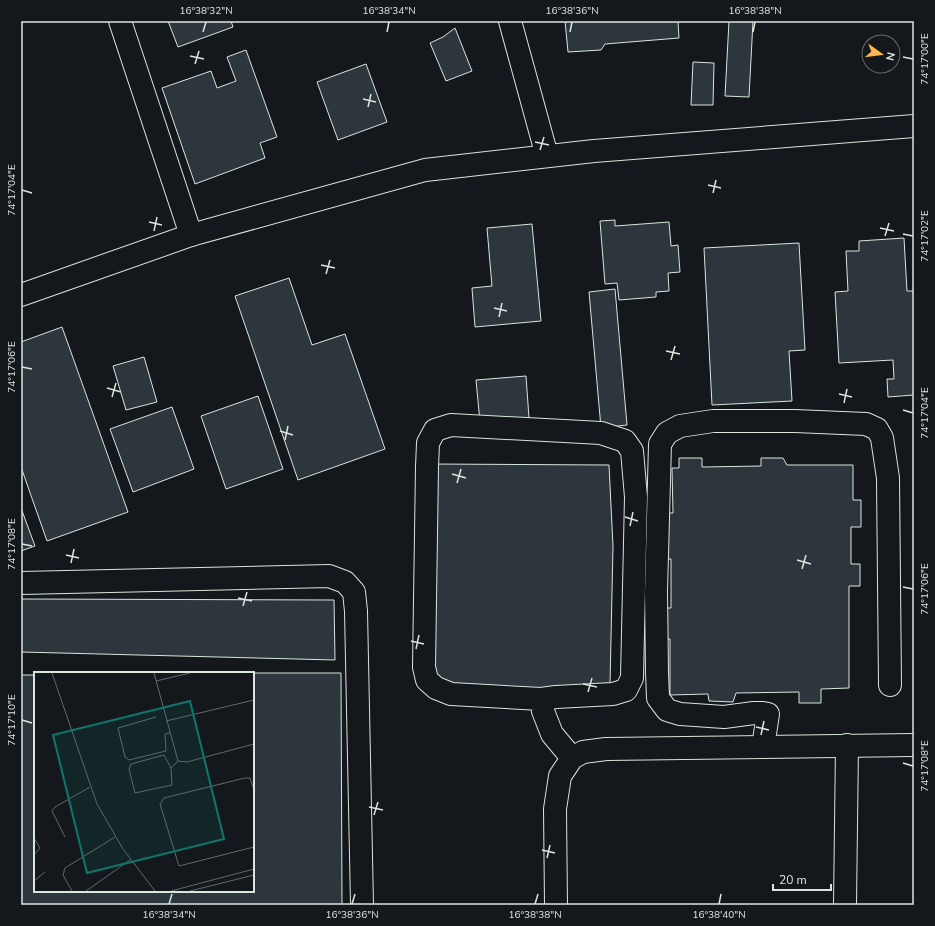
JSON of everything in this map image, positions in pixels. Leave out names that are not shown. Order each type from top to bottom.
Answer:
[{"type":"street","points":[[120,21],[191,235]]},
{"type":"street","points":[[510,21],[547,156]]},
{"type":"street","points":[[21,295],[191,235],[425,170],[594,151],[914,126]]},
{"type":"street","points":[[763,747],[768,714],[754,713],[724,718],[680,714],[667,710],[658,698],[656,592],[660,444],[667,433],[680,426],[713,422],[795,421],[866,424],[877,429],[882,438],[888,478],[890,685]]},
{"type":"street","points":[[450,425],[601,433],[625,441],[632,451],[636,497],[632,678],[626,690],[613,694],[541,699],[451,694],[436,688],[427,680],[424,668],[427,467],[428,443],[435,430],[450,425]]},
{"type":"street","points":[[21,583],[329,576],[345,582],[354,592],[356,611],[362,905]]},
{"type":"street","points":[[541,699],[543,711],[552,734],[572,758]]},
{"type":"street","points":[[845,905],[847,745]]},
{"type":"street","points":[[556,905],[555,810],[560,776],[572,758],[583,752],[606,749],[914,745]]},
{"type":"building","points":[[168,21],[231,21],[233,27],[178,47]]},
{"type":"building","points":[[565,21],[678,21],[679,38],[605,44],[601,50],[568,52]]},
{"type":"building","points":[[729,21],[753,21],[749,97],[725,96]]},
{"type":"building","points":[[455,28],[472,71],[446,81],[430,43],[443,37]]},
{"type":"building","points":[[246,50],[277,137],[260,143],[265,158],[195,184],[162,88],[211,71],[217,88],[236,81],[227,57]]},
{"type":"building","points":[[693,62],[714,63],[713,105],[691,105]]},
{"type":"building","points":[[366,64],[387,122],[338,140],[317,82]]},
{"type":"building","points":[[615,220],[615,226],[669,222],[671,246],[678,245],[680,272],[668,273],[669,291],[656,292],[656,297],[619,300],[617,283],[605,284],[600,221]]},
{"type":"building","points":[[532,224],[541,321],[475,327],[472,288],[492,286],[487,228]]},
{"type":"building","points":[[904,238],[907,291],[914,291],[914,395],[888,397],[887,379],[894,379],[893,360],[839,363],[835,292],[848,291],[846,251],[859,251],[859,241]]},
{"type":"building","points":[[799,243],[805,350],[789,351],[792,401],[712,405],[704,248]]},
{"type":"building","points":[[289,278],[312,345],[345,334],[385,449],[298,480],[235,296]]},
{"type":"building","points":[[615,289],[627,425],[601,428],[589,292]]},
{"type":"building","points":[[62,327],[128,512],[47,541],[21,467],[21,342]]},
{"type":"building","points":[[144,357],[157,402],[126,410],[113,366]]},
{"type":"building","points":[[526,376],[529,418],[480,422],[476,380]]},
{"type":"building","points":[[258,396],[283,469],[226,489],[201,416]]},
{"type":"building","points":[[172,407],[194,469],[133,492],[110,429]]},
{"type":"building","points":[[679,458],[702,458],[702,467],[761,466],[761,458],[783,458],[787,465],[853,465],[853,500],[861,500],[861,527],[851,527],[851,564],[860,564],[860,586],[849,586],[849,688],[821,689],[821,703],[799,703],[799,692],[736,693],[733,702],[709,701],[708,694],[670,695],[670,639],[663,639],[663,608],[671,608],[671,559],[665,559],[665,513],[673,513],[672,468],[679,468]]},
{"type":"building","points":[[430,464],[609,465],[613,546],[610,684],[553,688],[436,686],[432,678]]},
{"type":"building","points":[[21,508],[35,546],[21,551]]},
{"type":"building","points":[[21,599],[334,600],[335,660],[21,652]]},
{"type":"building","points":[[254,673],[341,673],[342,905],[21,905],[21,675],[34,675],[34,892],[254,892]]}]
